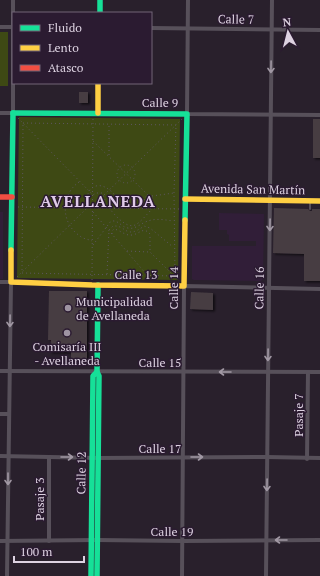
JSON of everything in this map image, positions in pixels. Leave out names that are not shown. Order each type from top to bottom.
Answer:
[{"type":"street","points":[[13,0],[13,12]]},
{"type":"street","points":[[100,0],[100,12]]},
{"type":"street","name":"Calle 14","points":[[182,576],[188,0]]},
{"type":"street","name":"Calle 16","points":[[266,576],[272,0]]},
{"type":"street","points":[[0,27],[12,27]]},
{"type":"street","name":"Calle 7","points":[[152,28],[320,30]]},
{"type":"street","points":[[8,576],[8,456],[13,84]]},
{"type":"street","points":[[95,113],[98,84]]},
{"type":"street","name":"Calle 9","points":[[0,113],[320,115]]},
{"type":"street","points":[[0,197],[12,197]]},
{"type":"street","name":"Avenida San Martín","points":[[185,199],[320,201]]},
{"type":"street","name":"Calle 13","points":[[0,282],[320,289]]},
{"type":"street","name":"Calle 12","points":[[92,576],[95,458],[93,376],[97,372],[95,285]]},
{"type":"street","name":"Calle 15","points":[[0,371],[320,372]]},
{"type":"street","name":"Pasaje 7","points":[[307,458],[308,372]]},
{"type":"street","points":[[0,414],[9,414]]},
{"type":"street","name":"Calle 17","points":[[0,456],[95,458],[320,458]]},
{"type":"street","name":"Pasaje 3","points":[[49,457],[49,540]]},
{"type":"street","name":"Calle 12","points":[[94,540],[97,576]]},
{"type":"street","name":"Calle 19","points":[[0,541],[320,540]]},
{"type":"lane","points":[[310,201],[310,209]]},
{"type":"path","points":[[13,113],[93,195]]},
{"type":"path","points":[[95,113],[93,124],[92,208],[92,275],[95,285]]},
{"type":"path","points":[[103,208],[105,199],[104,195],[187,114]]},
{"type":"path","points":[[23,123],[176,125]]},
{"type":"path","points":[[22,273],[23,123]]},
{"type":"path","points":[[109,124],[109,156]]},
{"type":"path","points":[[174,276],[176,125]]},
{"type":"path","points":[[93,140],[148,195],[151,196],[174,193]]},
{"type":"path","points":[[128,165],[132,167],[135,173],[133,180],[126,183],[120,180],[117,173],[120,167],[128,165]]},
{"type":"path","points":[[80,182],[74,185],[69,193],[65,207],[66,213],[69,225],[78,235],[92,241]]},
{"type":"path","points":[[11,282],[22,273],[87,208],[87,196],[93,187],[103,186],[109,190],[126,208]]},
{"type":"path","points":[[93,195],[98,192],[104,195]]},
{"type":"path","points":[[144,208],[144,198],[148,195]]},
{"type":"path","points":[[150,208],[150,203],[153,198],[151,196]]},
{"type":"path","points":[[12,207],[185,209]]},
{"type":"path","points":[[108,208],[124,223],[131,226],[135,225],[152,208]]},
{"type":"path","points":[[92,211],[147,276]]},
{"type":"path","points":[[92,245],[111,221],[116,221],[130,229],[149,220],[174,220]]},
{"type":"path","points":[[107,275],[109,230],[113,226],[118,225],[128,232],[132,232],[147,226],[174,247]]},
{"type":"path","points":[[112,234],[114,229],[132,236],[146,230],[150,234],[150,252]]},
{"type":"path","points":[[127,251],[150,252],[184,286]]},
{"type":"path","points":[[22,273],[174,276]]},
{"type":"shaded area","points":[[0,212],[3,212],[3,279],[0,279]]},
{"type":"shaded area","points":[[219,213],[264,214],[263,279],[261,281],[192,279],[192,246],[256,246],[256,241],[229,241],[227,230],[219,230]]},
{"type":"green space","points":[[0,32],[8,32],[8,86],[0,86]]},
{"type":"green space","points":[[19,117],[180,119],[178,280],[17,278]]},
{"type":"building","points":[[79,92],[88,92],[88,103],[79,103]]},
{"type":"building","points":[[313,119],[320,119],[320,158],[313,158]]},
{"type":"building","points":[[274,208],[308,209],[310,211],[312,211],[312,209],[320,209],[320,281],[304,281],[304,254],[273,253]]},
{"type":"building","points":[[49,291],[87,291],[87,363],[71,362],[71,352],[50,352],[51,340],[48,340]]},
{"type":"building","points":[[191,292],[213,293],[213,310],[190,309]]},
{"type":"traffic: fast","points":[[100,0],[100,12]]},
{"type":"traffic: fast","points":[[13,113],[187,114],[185,220]]},
{"type":"traffic: fast","points":[[11,250],[13,113]]},
{"type":"traffic: fast","points":[[97,576],[99,376],[97,372],[98,285]]},
{"type":"traffic: fast","points":[[91,576],[93,376],[97,372]]},
{"type":"traffic: slow","points":[[98,84],[98,113]]},
{"type":"traffic: slow","points":[[185,199],[320,201]]},
{"type":"traffic: slow","points":[[11,250],[11,282],[184,286],[185,220]]},
{"type":"traffic: jam","points":[[0,197],[12,197]]},
{"type":"place","name":"Municipalidad de Avellaneda","points":[[68,308]]},
{"type":"place","name":"Comisaría III - Avellaneda","points":[[67,333]]},
{"type":"district","name":"AVELLANEDA","points":[[98,201]]}]
